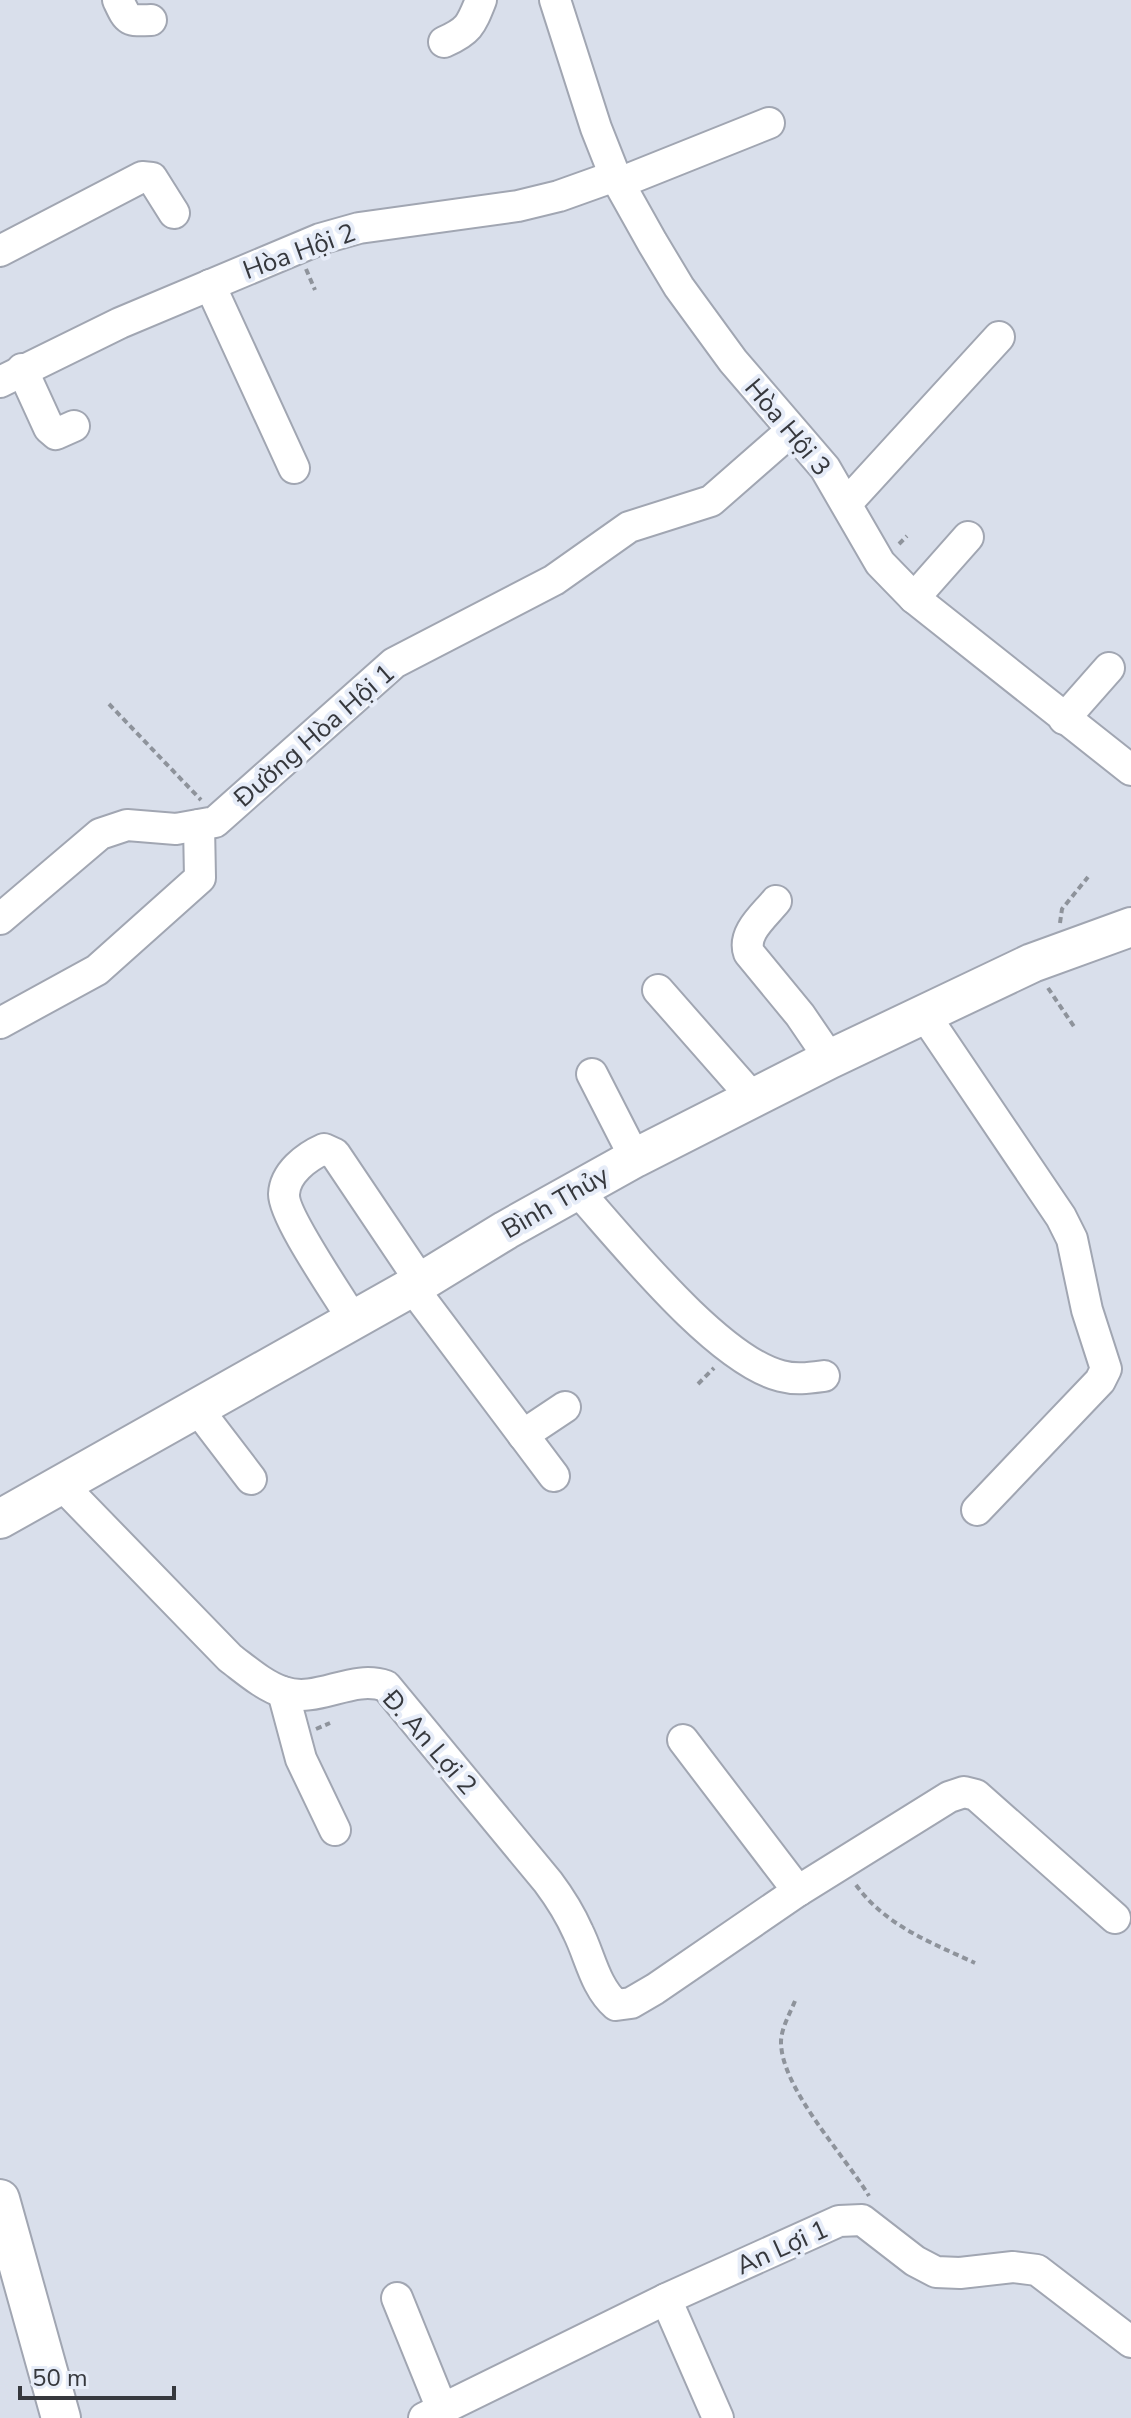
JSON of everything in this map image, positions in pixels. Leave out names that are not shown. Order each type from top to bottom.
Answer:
[{"type":"main road","name":"Bình Thủy","points":[[0,1519],[635,1158],[924,1014],[1045,958],[1131,927]]},
{"type":"main road","points":[[1,2197],[61,2418]]},
{"type":"street","points":[[118,0],[131,21],[151,20]]},
{"type":"street","points":[[444,42],[463,34],[473,21],[481,0]]},
{"type":"street","name":"Hòa Hội 3","points":[[555,0],[596,128],[617,180],[679,287],[733,361],[825,468],[880,563],[914,598],[1131,770]]},
{"type":"street","name":"Hòa Hội 2","points":[[11,375],[120,323],[320,239],[359,228],[518,206],[559,196],[617,180],[769,123]]},
{"type":"street","points":[[0,251],[142,177],[152,178],[159,185],[174,213]]},
{"type":"street","points":[[210,285],[294,468]]},
{"type":"street","points":[[847,503],[999,337]]},
{"type":"street","points":[[11,375],[56,434],[74,426]]},
{"type":"street","name":"Đường Hòa Hội 1","points":[[209,822],[394,663],[554,580],[629,527],[711,501],[791,431]]},
{"type":"street","points":[[914,598],[968,537]]},
{"type":"street","points":[[1064,719],[1109,668]]},
{"type":"street","points":[[0,919],[100,834],[127,825],[176,829],[209,822],[200,878],[97,970],[0,1023]]},
{"type":"street","points":[[776,901],[750,933],[746,943],[749,953],[800,1015],[830,1059]]},
{"type":"street","points":[[658,990],[753,1098]]},
{"type":"street","points":[[924,1014],[1061,1217],[1072,1239],[1087,1310],[1106,1369],[1100,1381],[977,1510]]},
{"type":"street","points":[[592,1074],[635,1158]]},
{"type":"street","points":[[353,1320],[291,1216],[284,1196],[287,1179],[309,1155],[324,1149],[335,1154],[416,1284],[554,1476]]},
{"type":"street","points":[[577,1190],[675,1298],[732,1348],[755,1365],[779,1376],[799,1379],[824,1376]]},
{"type":"street","points":[[196,1407],[251,1479]]},
{"type":"street","points":[[523,1435],[565,1407]]},
{"type":"street","points":[[60,1483],[230,1658],[283,1692],[301,1759],[335,1830]]},
{"type":"street","name":"Đ. An Lợi 2","points":[[283,1692],[305,1695],[372,1681],[386,1686],[564,1904],[605,1995],[616,2005],[631,2003],[798,1891]]},
{"type":"street","points":[[683,1740],[798,1891],[949,1797],[964,1792],[976,1795],[1115,1918]]},
{"type":"street","name":"An Lợi 1","points":[[433,2413],[666,2299],[839,2221],[862,2220],[915,2261],[936,2272],[960,2273],[1013,2267],[1037,2270],[1131,2342]]},
{"type":"street","points":[[397,2298],[433,2413]]},
{"type":"street","points":[[666,2299],[718,2418]]},
{"type":"path","points":[[109,704],[209,822]]},
{"type":"path","points":[[1075,1028],[1045,958],[1062,909],[1088,877]]},
{"type":"path","points":[[841,1863],[867,1900],[882,1915],[906,1931],[975,1963]]},
{"type":"path","points":[[795,2001],[780,2039],[785,2063],[798,2094],[870,2197],[862,2220]]}]
